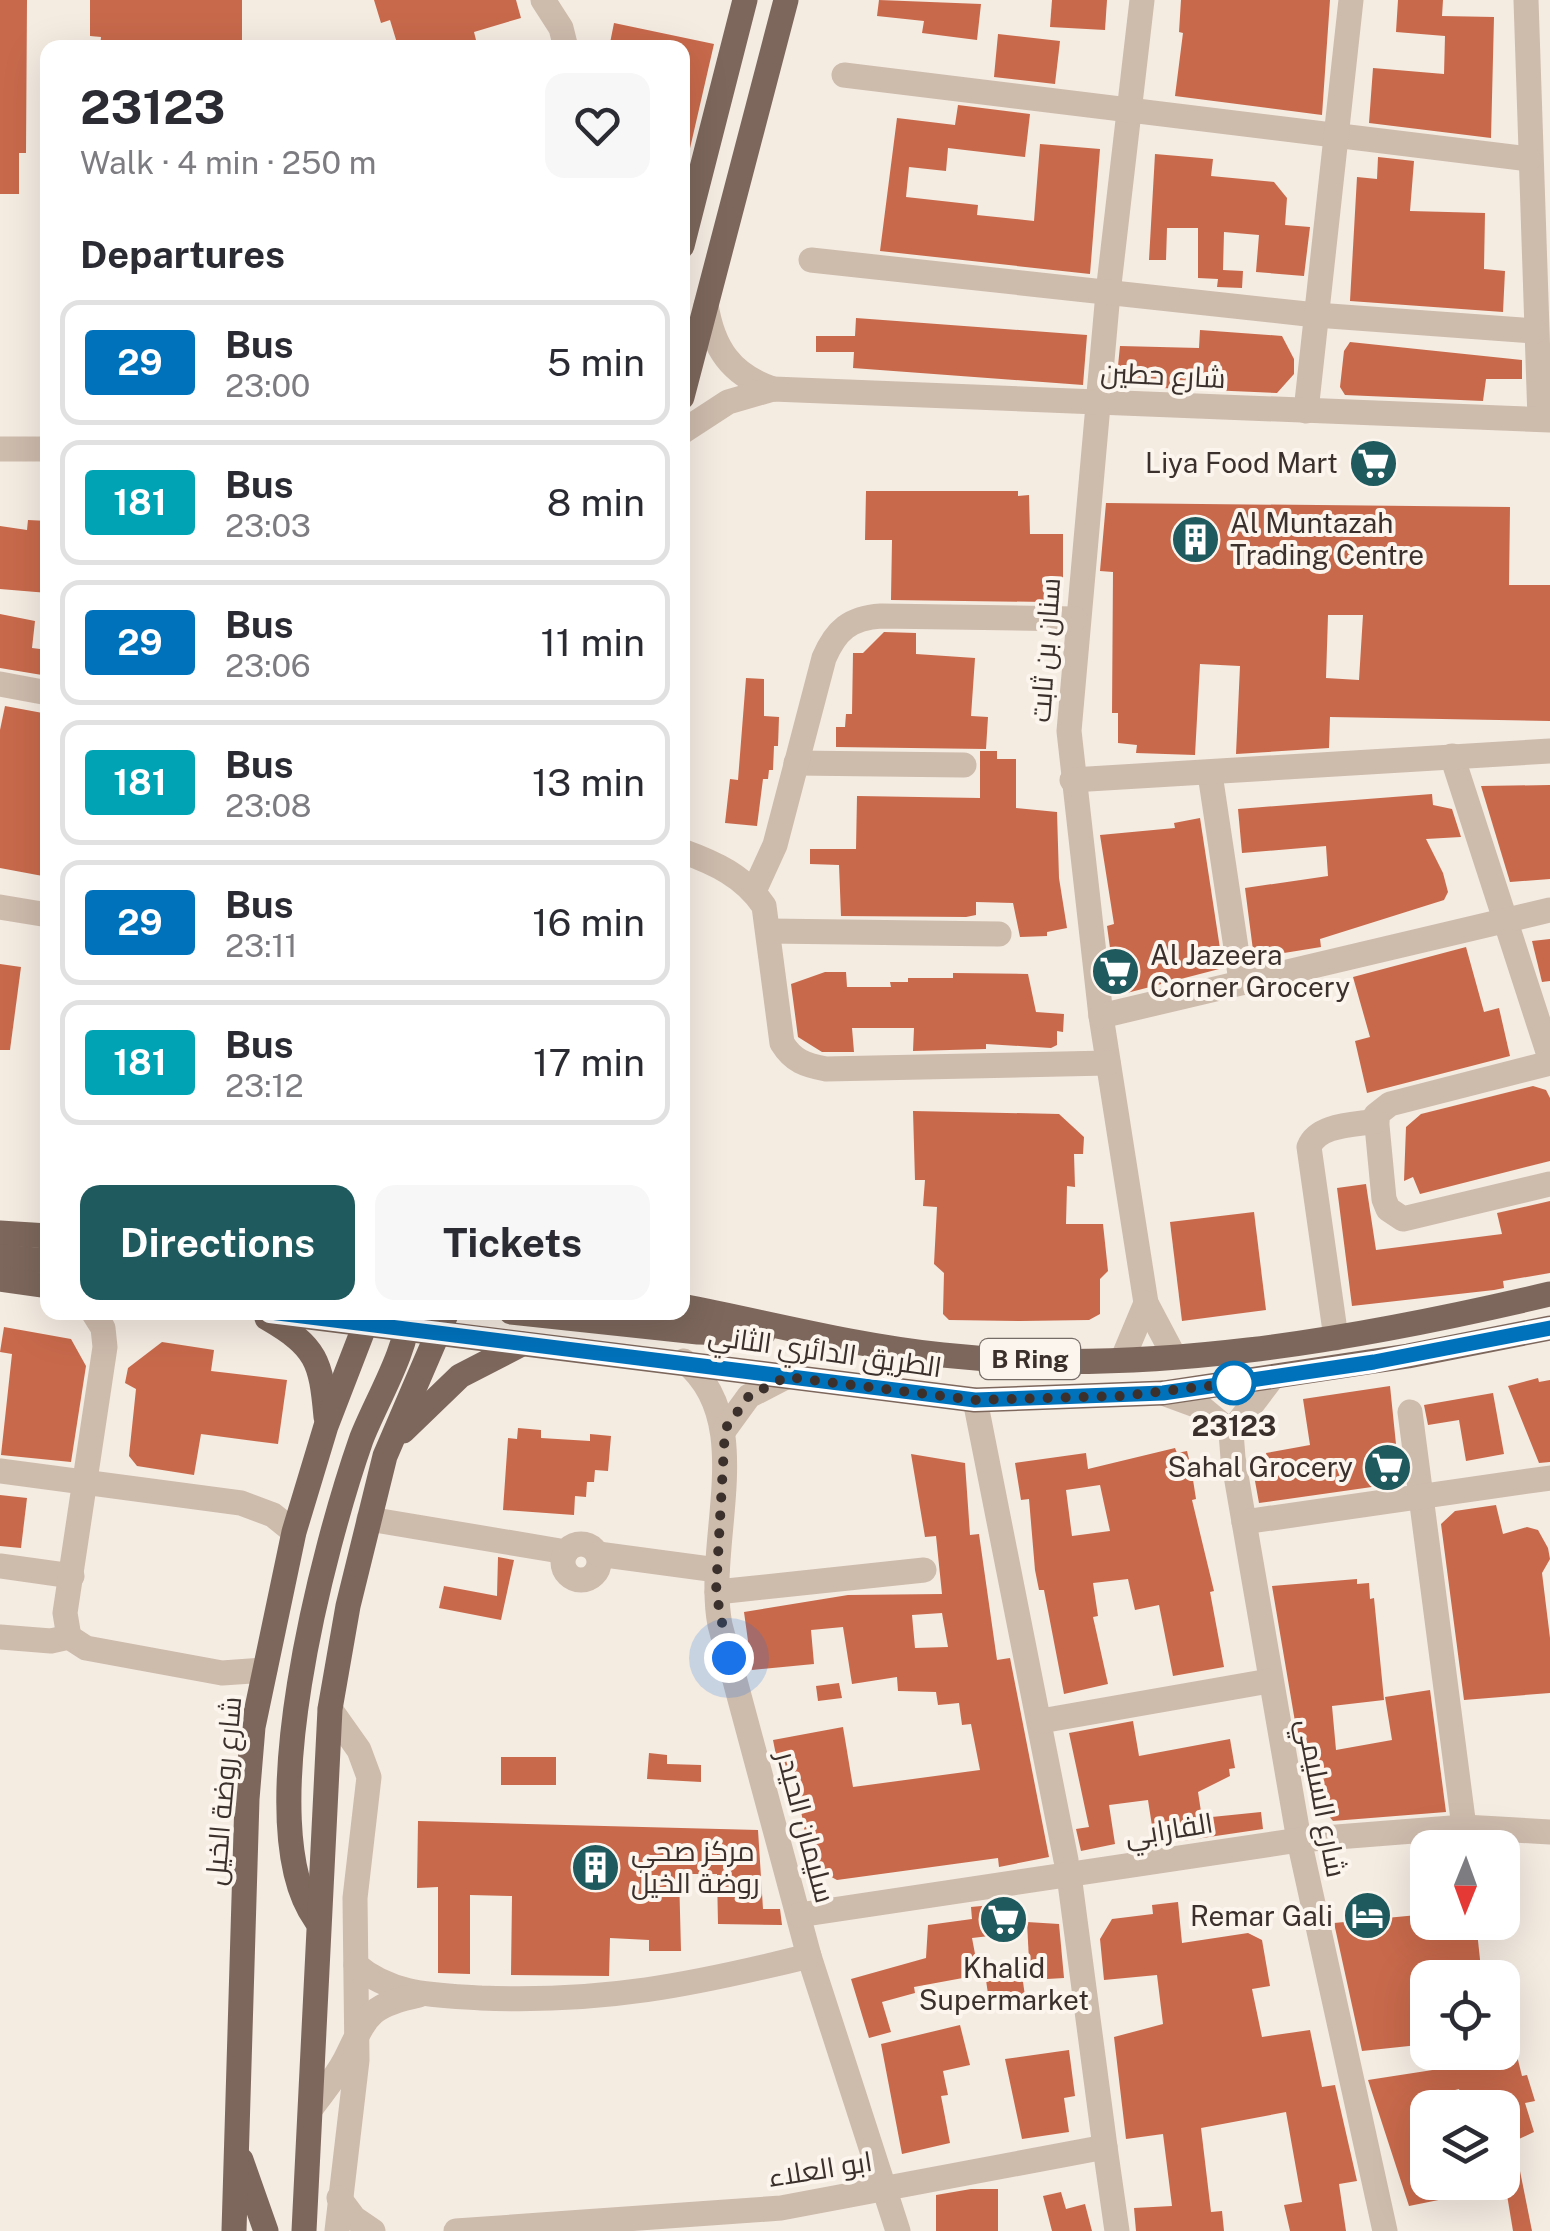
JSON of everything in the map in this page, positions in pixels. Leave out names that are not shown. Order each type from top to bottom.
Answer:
[{"type":"main road","points":[[690,214],[744,0]]},
{"type":"main road","points":[[690,366],[786,0]]},
{"type":"main road","points":[[0,1233],[40,1236]]},
{"type":"main road","points":[[0,1256],[40,1260]]},
{"type":"main road","points":[[0,1279],[40,1285]]},
{"type":"main road","name":"الطريق الدائري الثاني","points":[[690,1308],[798,1331],[961,1357],[1123,1358],[1174,1356],[1412,1327],[1550,1294]]},
{"type":"main road","points":[[271,1320],[295,1334],[311,1350],[323,1382],[326,1426]]},
{"type":"main road","name":"شارع روضة الخيل","points":[[234,2231],[247,1799],[253,1728],[294,1532],[326,1426],[372,1320]]},
{"type":"main road","points":[[317,1922],[295,1876],[290,1840],[299,1689],[335,1521],[367,1424],[411,1320]]},
{"type":"main road","points":[[586,1320],[698,1332],[798,1331]]},
{"type":"main road","points":[[304,2231],[330,1708],[369,1518],[386,1456],[442,1323]]},
{"type":"main road","name":"الطريق الدائري الثاني","points":[[442,1323],[526,1343],[975,1400],[1163,1393],[1272,1378],[1550,1328]]},
{"type":"main road","points":[[386,1456],[412,1418],[446,1386],[484,1361],[526,1343]]},
{"type":"main road","points":[[239,2155],[266,2231]]},
{"type":"street","points":[[543,0],[564,40]]},
{"type":"street","name":"سنان بن ثابت","points":[[1142,0],[1108,293],[1069,714],[1072,780],[1101,1016],[1146,1303],[1174,1356]]},
{"type":"street","points":[[1306,411],[1351,0]]},
{"type":"street","points":[[1526,0],[1534,331],[1545,420]]},
{"type":"street","points":[[844,75],[1529,159]]},
{"type":"street","points":[[811,260],[1316,316],[1534,331]]},
{"type":"street","name":"شارع حطين","points":[[706,305],[715,343],[725,359],[754,383],[773,389],[1545,420]]},
{"type":"street","name":"شارع حطين","points":[[690,427],[728,402],[773,389]]},
{"type":"street","points":[[0,449],[40,449]]},
{"type":"street","points":[[754,891],[775,844],[832,637],[850,622],[881,616],[1075,620]]},
{"type":"street","points":[[0,684],[40,692]]},
{"type":"street","points":[[1072,780],[1550,751]]},
{"type":"street","points":[[1452,756],[1550,1061],[1380,1110],[1376,1121],[1384,1199],[1388,1209],[1403,1219],[1550,1184]]},
{"type":"street","points":[[796,763],[964,765]]},
{"type":"street","points":[[1210,774],[1241,982]]},
{"type":"street","points":[[690,854],[720,865],[754,891],[764,906],[782,1044],[804,1064],[826,1069],[1108,1063]]},
{"type":"street","points":[[0,907],[40,914]]},
{"type":"street","points":[[1101,1016],[1550,910]]},
{"type":"street","points":[[769,931],[1000,934]]},
{"type":"street","points":[[1336,1338],[1309,1146],[1318,1135],[1332,1129],[1376,1121]]},
{"type":"street","points":[[1123,1358],[1146,1303]]},
{"type":"street","points":[[98,1320],[105,1347],[64,1612],[69,1637],[86,1648],[222,1673],[265,1670]]},
{"type":"street","name":"سليمان الحيدر","points":[[684,1361],[711,1391],[725,1429],[717,1581],[720,1626],[809,1956],[898,2231]]},
{"type":"street","points":[[725,1429],[749,1396],[786,1377]]},
{"type":"street","points":[[1163,1393],[1201,1408],[1230,1432],[1272,1378]]},
{"type":"street","points":[[975,1400],[1042,1721],[1068,1867],[1117,2231]]},
{"type":"street","points":[[1410,1412],[1464,1827]]},
{"type":"street","name":"شارع السليمي","points":[[1230,1432],[1269,1681],[1299,1840],[1384,2231]]},
{"type":"street","points":[[0,1471],[241,1503],[273,1515],[294,1532]]},
{"type":"street","points":[[1244,1522],[1550,1478]]},
{"type":"street","points":[[369,1518],[566,1552],[565,1571],[582,1580],[596,1573],[598,1554],[717,1581],[924,1570]]},
{"type":"street","points":[[0,1566],[72,1576]]},
{"type":"street","points":[[0,1638],[52,1641],[69,1637]]},
{"type":"street","points":[[1042,1721],[1269,1681]]},
{"type":"street","points":[[330,1708],[359,1750],[368,1777],[356,1872],[359,2025],[337,2231]]},
{"type":"street","name":"الفارابي","points":[[798,1915],[1068,1867],[1299,1840],[1464,1827],[1550,1832]]},
{"type":"street","points":[[312,2107],[342,2066],[359,2025],[380,2006],[419,1995],[610,1998],[686,1986],[809,1956]]},
{"type":"street","points":[[356,1965],[386,1983],[419,1995]]},
{"type":"street","name":"ابو العلاء","points":[[456,2231],[782,2220],[884,2190],[1105,2148]]},
{"type":"street","points":[[340,2198],[354,2218],[373,2231]]},
{"type":"building","points":[[0,0],[27,0],[26,153],[19,153],[19,194],[0,194]]},
{"type":"building","points":[[90,0],[242,0],[242,40],[101,40],[90,36]]},
{"type":"building","points":[[374,0],[516,0],[521,18],[474,32],[476,40],[396,40],[390,20],[381,23]]},
{"type":"building","points":[[879,0],[981,4],[977,40],[922,33],[924,21],[877,16]]},
{"type":"building","points":[[1052,0],[1107,0],[1105,30],[1050,27]]},
{"type":"building","points":[[1181,0],[1330,0],[1322,115],[1175,96],[1183,33],[1179,32]]},
{"type":"building","points":[[1398,0],[1443,0],[1442,16],[1494,17],[1491,138],[1369,123],[1373,68],[1444,74],[1445,36],[1396,32]]},
{"type":"building","points":[[614,23],[714,44],[690,148],[690,40],[611,40]]},
{"type":"building","points":[[998,34],[1060,41],[1055,84],[994,77]]},
{"type":"building","points":[[958,105],[1030,114],[1025,157],[948,148],[946,171],[909,167],[906,197],[978,205],[977,215],[1034,221],[1040,144],[1100,149],[1090,274],[880,251],[897,118],[955,125]]},
{"type":"building","points":[[1155,154],[1213,159],[1211,176],[1274,182],[1287,198],[1285,225],[1310,227],[1304,276],[1256,272],[1259,235],[1224,232],[1223,270],[1243,271],[1242,288],[1217,287],[1218,279],[1198,278],[1198,228],[1167,228],[1166,260],[1149,260]]},
{"type":"building","points":[[1378,157],[1414,161],[1410,211],[1485,213],[1484,269],[1505,271],[1503,312],[1350,301],[1357,177],[1377,179]]},
{"type":"building","points":[[856,318],[1087,335],[1083,385],[853,368],[854,352],[816,352],[816,336],[855,336]]},
{"type":"building","points":[[1200,330],[1282,336],[1294,359],[1294,374],[1277,393],[1116,386],[1120,346],[1199,348]]},
{"type":"building","points":[[1350,342],[1522,360],[1522,379],[1486,379],[1483,401],[1345,395],[1340,387],[1344,351]]},
{"type":"building","points":[[866,491],[1018,491],[1018,496],[1029,495],[1030,534],[1063,534],[1063,586],[1057,586],[1057,596],[1047,602],[891,600],[892,540],[865,540]]},
{"type":"building","points":[[1106,503],[1510,507],[1509,585],[1550,585],[1550,721],[1330,717],[1329,748],[1236,754],[1240,666],[1200,664],[1195,755],[1136,753],[1137,745],[1118,743],[1118,713],[1112,713],[1113,572],[1100,571]],"holes":[[[1328,615],[1363,615],[1359,680],[1326,678]]]},
{"type":"building","points":[[28,520],[40,521],[40,592],[0,589],[0,526],[27,530]]},
{"type":"building","points":[[0,614],[35,621],[32,648],[40,649],[40,675],[0,668]]},
{"type":"building","points":[[884,632],[916,633],[916,654],[975,658],[971,716],[988,717],[986,749],[836,747],[836,727],[845,727],[846,714],[852,714],[853,653],[863,653]]},
{"type":"building","points":[[746,678],[764,679],[764,716],[779,717],[778,746],[774,746],[773,770],[769,770],[768,779],[763,779],[757,826],[725,823],[730,779],[738,780]]},
{"type":"building","points":[[5,706],[40,713],[40,876],[0,868],[0,730]]},
{"type":"building","points":[[980,751],[997,751],[997,759],[1016,759],[1016,808],[1057,812],[1059,878],[1067,928],[1047,932],[1047,936],[1020,937],[1013,903],[976,902],[976,915],[966,917],[841,916],[839,865],[810,864],[810,849],[856,849],[857,796],[980,798]]},
{"type":"building","points":[[1550,785],[1550,879],[1510,882],[1481,786]]},
{"type":"building","points":[[1432,794],[1433,805],[1452,809],[1461,837],[1426,839],[1443,873],[1448,892],[1444,900],[1320,939],[1321,947],[1254,958],[1245,888],[1328,876],[1326,846],[1242,853],[1238,809]]},
{"type":"building","points":[[1200,818],[1223,968],[1123,994],[1118,991],[1111,955],[1107,926],[1114,924],[1100,835],[1175,828],[1174,823]]},
{"type":"building","points":[[1550,939],[1550,981],[1542,982],[1532,941]]},
{"type":"building","points":[[1466,947],[1484,1012],[1499,1008],[1510,1056],[1367,1093],[1355,1041],[1370,1037],[1353,977]]},
{"type":"building","points":[[0,964],[21,967],[10,1050],[0,1050]]},
{"type":"building","points":[[825,972],[846,972],[847,987],[891,987],[890,982],[953,978],[953,973],[1028,974],[1036,1012],[1064,1014],[1063,1032],[1057,1031],[1057,1045],[1051,1048],[986,1044],[986,1049],[913,1051],[914,1028],[852,1028],[854,1052],[822,1052],[798,1037],[791,984]]},
{"type":"building","points":[[1533,1086],[1546,1090],[1550,1098],[1550,1161],[1420,1194],[1413,1177],[1404,1181],[1406,1127],[1421,1114]]},
{"type":"building","points":[[913,1111],[1059,1114],[1084,1137],[1083,1154],[1074,1154],[1075,1187],[1067,1186],[1066,1224],[1103,1224],[1108,1271],[1100,1279],[1100,1314],[1089,1320],[1020,1321],[949,1320],[943,1314],[944,1273],[934,1264],[937,1207],[923,1206],[925,1180],[915,1180]]},
{"type":"building","points":[[1366,1184],[1376,1250],[1502,1234],[1497,1213],[1550,1201],[1550,1273],[1503,1281],[1504,1288],[1494,1290],[1352,1306],[1337,1188]]},
{"type":"building","points":[[1254,1212],[1266,1310],[1182,1321],[1170,1222]]},
{"type":"building","points":[[4,1327],[71,1339],[86,1366],[71,1462],[1,1455],[12,1354],[0,1352]]},
{"type":"building","points":[[162,1342],[214,1350],[211,1371],[287,1380],[278,1444],[201,1434],[194,1475],[137,1466],[129,1456],[136,1389],[125,1383],[128,1368]]},
{"type":"building","points":[[1538,1378],[1539,1382],[1550,1380],[1550,1462],[1539,1463],[1508,1386]]},
{"type":"building","points":[[1390,1386],[1400,1483],[1259,1503],[1253,1470],[1269,1467],[1266,1453],[1310,1445],[1303,1399]]},
{"type":"building","points":[[1493,1393],[1504,1454],[1466,1461],[1459,1420],[1428,1425],[1424,1405]]},
{"type":"building","points":[[518,1428],[541,1430],[541,1438],[590,1441],[590,1434],[611,1436],[608,1471],[595,1470],[594,1482],[587,1482],[586,1497],[575,1496],[574,1515],[503,1510],[508,1438],[517,1439]]},
{"type":"building","points":[[1175,1448],[1177,1453],[1187,1451],[1196,1499],[1192,1500],[1214,1591],[1210,1592],[1224,1667],[1173,1676],[1159,1605],[1135,1610],[1128,1579],[1093,1583],[1098,1616],[1093,1617],[1108,1684],[1064,1694],[1044,1590],[1039,1590],[1035,1570],[1029,1499],[1021,1500],[1015,1463],[1086,1453],[1088,1469]],"holes":[[[1100,1485],[1110,1531],[1072,1536],[1066,1490]]]},
{"type":"building","points":[[911,1454],[965,1463],[970,1535],[979,1534],[997,1660],[1010,1658],[1049,1857],[999,1867],[998,1858],[837,1880],[811,1866],[795,1778],[781,1780],[773,1740],[843,1727],[853,1787],[980,1770],[971,1724],[962,1725],[959,1703],[938,1705],[936,1692],[898,1691],[897,1677],[852,1684],[843,1627],[811,1630],[814,1664],[752,1670],[744,1612],[848,1595],[942,1594],[936,1536],[925,1537]],"holes":[[[942,1613],[948,1647],[915,1648],[912,1615]]]},
{"type":"building","points":[[0,1495],[27,1498],[21,1548],[0,1546]]},
{"type":"building","points":[[1496,1505],[1503,1534],[1527,1527],[1538,1530],[1548,1548],[1550,1559],[1542,1573],[1550,1638],[1550,1693],[1464,1700],[1441,1524],[1455,1511]]},
{"type":"building","points":[[498,1557],[514,1560],[501,1620],[439,1608],[444,1586],[497,1596]]},
{"type":"building","points":[[1357,1579],[1357,1584],[1369,1583],[1370,1599],[1374,1598],[1384,1700],[1332,1706],[1336,1750],[1392,1740],[1385,1697],[1430,1690],[1446,1812],[1333,1821],[1320,1806],[1312,1756],[1301,1757],[1272,1586]]},
{"type":"building","points":[[839,1683],[842,1698],[818,1701],[816,1686]]},
{"type":"building","points":[[1133,1721],[1139,1756],[1230,1739],[1235,1768],[1229,1769],[1230,1776],[1198,1792],[1202,1818],[1261,1812],[1263,1829],[1155,1845],[1148,1800],[1109,1805],[1115,1844],[1081,1851],[1076,1829],[1089,1827],[1069,1733]]},
{"type":"building","points":[[649,1753],[667,1755],[667,1764],[701,1765],[701,1782],[647,1779]]},
{"type":"building","points":[[501,1757],[556,1757],[556,1785],[501,1785]]},
{"type":"building","points":[[418,1821],[758,1830],[763,1909],[780,1909],[782,1925],[718,1924],[717,1874],[679,1874],[681,1951],[649,1951],[649,1940],[610,1938],[609,1976],[511,1975],[512,1896],[470,1895],[470,1974],[438,1973],[438,1887],[417,1888]]},
{"type":"building","points":[[1178,1902],[1182,1943],[1248,1933],[1262,1940],[1270,1986],[1252,1989],[1262,2037],[1310,2030],[1322,2087],[1335,2085],[1357,2181],[1339,2184],[1346,2231],[1290,2231],[1284,2205],[1302,2202],[1286,2112],[1201,2128],[1211,2212],[1222,2211],[1224,2231],[1136,2231],[1134,2208],[1172,2206],[1163,2134],[1126,2139],[1114,2037],[1163,2024],[1157,1975],[1104,1980],[1100,1939],[1112,1919],[1153,1914],[1152,1905]]},
{"type":"building","points":[[1013,1903],[1016,1933],[972,1938],[979,1975],[914,1987],[915,1993],[882,2002],[891,2032],[869,2038],[851,1979],[926,1958],[928,1925],[972,1919],[971,1907]]},
{"type":"building","points":[[1410,1916],[1410,1940],[1478,1940],[1480,1960],[1410,1960],[1410,2046],[1362,2051],[1334,1923]]},
{"type":"building","points":[[1027,1922],[1059,1924],[1064,1978],[1030,1980]]},
{"type":"building","points":[[1021,1968],[1025,1996],[989,2001],[985,1973]]},
{"type":"building","points":[[960,2025],[970,2065],[943,2071],[948,2095],[941,2096],[950,2143],[902,2154],[881,2044]]},
{"type":"building","points":[[1069,2050],[1075,2096],[1064,2098],[1069,2132],[1022,2139],[1005,2059]]},
{"type":"building","points":[[1520,2068],[1522,2076],[1527,2075],[1535,2101],[1525,2103],[1534,2132],[1520,2138],[1520,2090],[1410,2090],[1410,2200],[1439,2200],[1409,2206],[1368,2080],[1433,2070]]},
{"type":"building","points":[[1520,2171],[1532,2231],[1513,2231],[1508,2200],[1520,2200]]},
{"type":"building","points":[[998,2189],[998,2231],[936,2231],[936,2195]]},
{"type":"building","points":[[1061,2192],[1066,2209],[1085,2204],[1092,2231],[1052,2231],[1043,2196]]},
{"type":"bus line","name":"29","points":[[331,1320],[975,1400],[1163,1393],[1374,1362],[1550,1328]]},
{"type":"place","name":"Liya Food Mart","points":[[1373,463]]},
{"type":"place","name":"Al Muntazah Trading Centre","points":[[1195,539]]},
{"type":"place","name":"Al Jazeera Corner Grocery","points":[[1115,971]]},
{"type":"place","name":"23123","points":[[1234,1383]]},
{"type":"place","name":"Sahal Grocery","points":[[1388,1467]]},
{"type":"place","name":"مركز صحي روضة الخيل","points":[[596,1867]]},
{"type":"place","name":"Remar Gali","points":[[1368,1916]]},
{"type":"place","name":"Khalid Supermarket","points":[[1004,1920]]},
{"type":"route","points":[[729,1658],[716,1592],[725,1429],[739,1405],[760,1387],[786,1377],[975,1400],[1123,1396],[1234,1383]]}]
